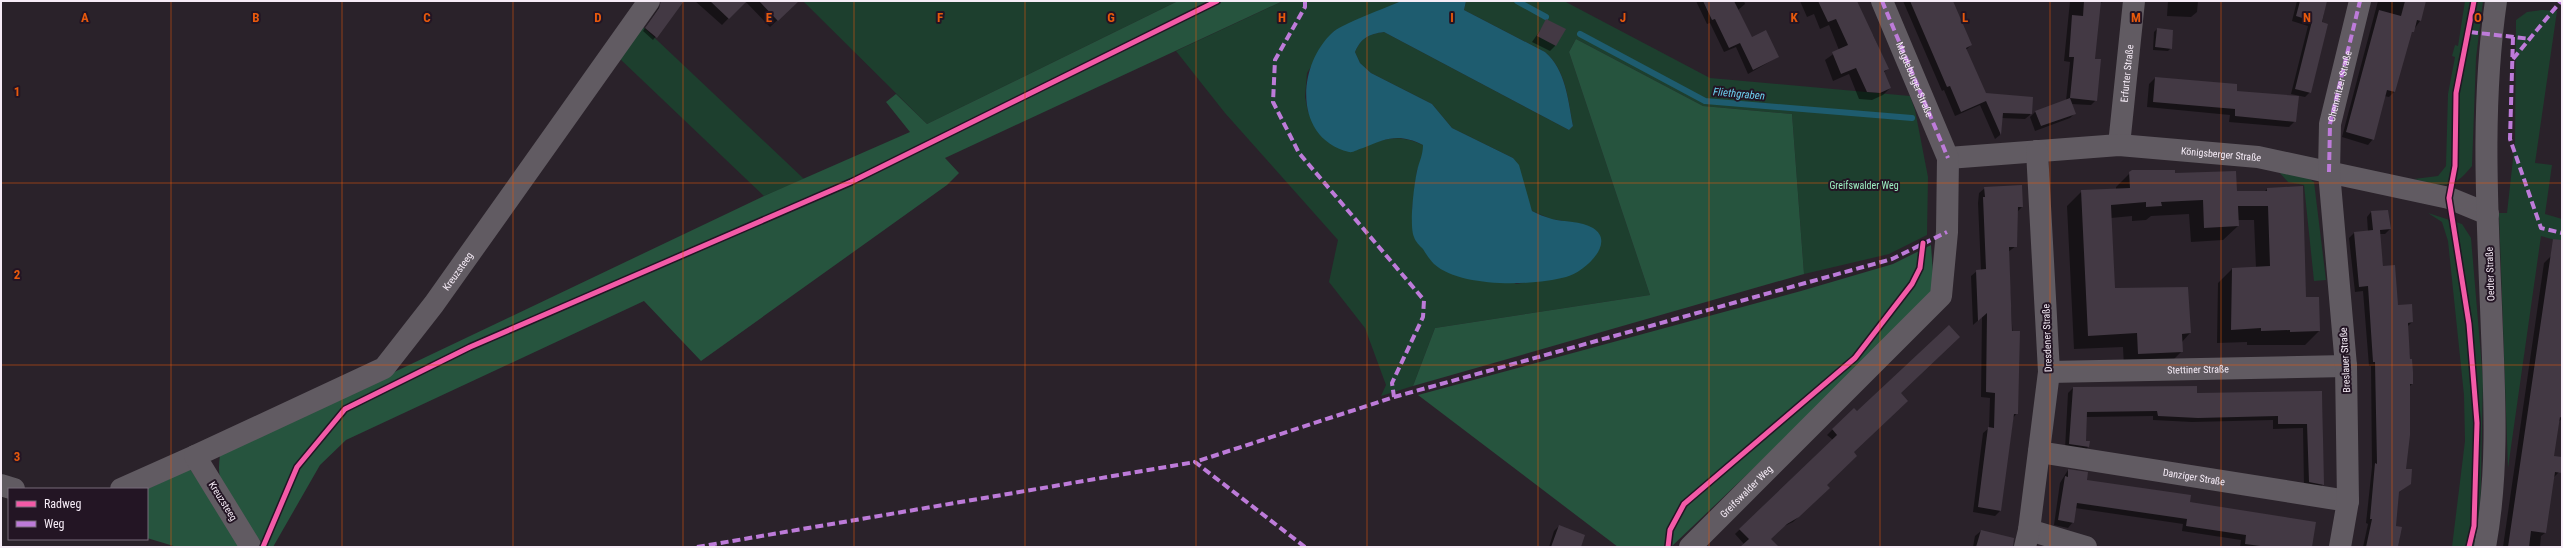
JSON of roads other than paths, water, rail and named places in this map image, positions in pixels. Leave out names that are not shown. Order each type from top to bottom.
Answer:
[{"type":"street","name":"Kreuzsteeg","points":[[123,488],[384,368],[443,291],[649,1]]},
{"type":"street","name":"Magdeburger Straße","points":[[1882,1],[1948,158]]},
{"type":"street","name":"Erfurter Straße","points":[[2119,145],[2134,1]]},
{"type":"street","name":"Chemnitzer Straße","points":[[2329,172],[2330,124],[2360,1]]},
{"type":"street","name":"Oedter Straße","points":[[2485,547],[2493,486],[2496,438],[2488,214],[2487,101],[2496,1]]},
{"type":"street","name":"Königsberger Straße","points":[[1948,158],[2119,145],[2258,157],[2449,198],[2488,214]]},
{"type":"street","name":"Dresdener Straße","points":[[2027,539],[2049,372],[2037,151]]},
{"type":"street","name":"Greifswalder Weg","points":[[1690,547],[1941,296],[1947,232],[1948,158]]},
{"type":"street","name":"Breslauer Straße","points":[[2329,172],[2346,366],[2348,501],[2340,547]]},
{"type":"street","name":"Stettiner Straße","points":[[2049,372],[2346,366]]},
{"type":"street","name":"Danziger Straße","points":[[2039,452],[2348,501]]},
{"type":"street","name":"Kreuzsteeg","points":[[195,456],[251,547]]},
{"type":"street","points":[[1,485],[11,488]]},
{"type":"street","points":[[2027,539],[2086,547]]},
{"type":"water","points":[[1401,1],[1466,1],[1464,10],[1545,52],[1552,59],[1562,76],[1565,86],[1573,126],[1569,130],[1384,32],[1374,34],[1363,40],[1355,52],[1360,63],[1371,73],[1432,104],[1452,128],[1513,158],[1519,165],[1532,211],[1552,219],[1578,223],[1593,228],[1599,234],[1601,241],[1599,249],[1595,257],[1581,270],[1566,277],[1552,280],[1516,283],[1479,281],[1446,272],[1431,261],[1415,240],[1413,232],[1413,195],[1423,145],[1407,139],[1393,138],[1349,152],[1331,144],[1318,132],[1310,117],[1306,100],[1307,81],[1312,64],[1320,47],[1337,29]]},
{"type":"waterway","name":"Fliethgraben","points":[[1517,1],[1546,17]]},
{"type":"waterway","name":"Fliethgraben","points":[[1580,34],[1705,101],[1912,118]]}]
